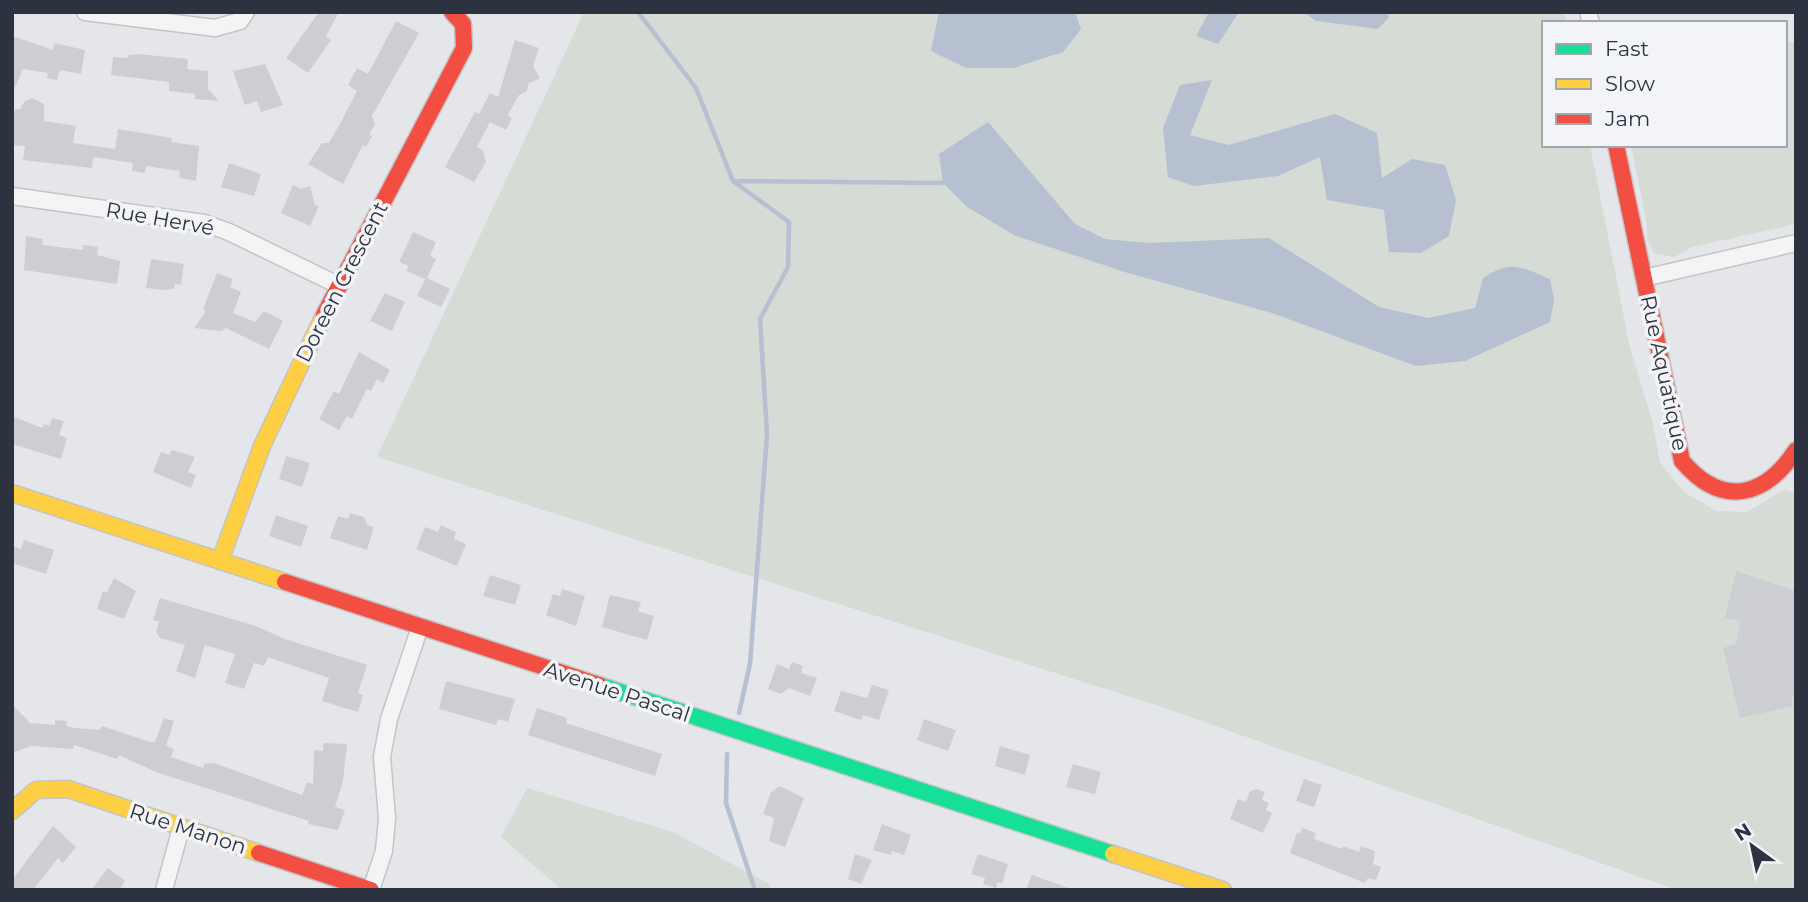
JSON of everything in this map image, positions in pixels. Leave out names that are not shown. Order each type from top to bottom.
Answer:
[{"type":"street","points":[[85,12],[215,28],[240,20],[246,12]]},
{"type":"street","name":"Doreen Crescent","points":[[220,561],[262,446],[338,285],[464,48],[463,24],[452,12]]},
{"type":"street","name":"Rue Aquatique","points":[[1616,147],[1678,450],[1695,478],[1716,489],[1752,490],[1780,474],[1796,450]]},
{"type":"street","name":"Rue Hervé","points":[[12,196],[204,223],[229,232],[338,285]]},
{"type":"street","points":[[1644,278],[1796,243]]},
{"type":"street","name":"Avenue Pascal","points":[[12,492],[1223,890]]},
{"type":"street","points":[[371,890],[384,851],[387,818],[382,757],[389,719],[420,627]]},
{"type":"street","name":"Rue Manon","points":[[12,811],[31,790],[49,786],[68,789],[371,890]]},
{"type":"street","points":[[164,890],[181,828]]},
{"type":"shaded area","points":[[584,12],[1564,12],[1566,21],[1542,21],[1542,147],[1590,147],[1630,348],[1653,424],[1660,463],[1684,492],[1716,511],[1747,512],[1785,489],[1796,493],[1796,890],[1677,890],[1162,707],[377,457]]},
{"type":"shaded area","points":[[1787,42],[1796,42],[1796,224],[1692,247],[1675,257],[1655,254],[1647,240],[1647,224],[1631,147],[1787,147]]},
{"type":"shaded area","points":[[527,788],[673,832],[769,884],[772,890],[562,890],[501,837]]},
{"type":"water","points":[[939,12],[1075,12],[1081,29],[1063,52],[1013,68],[966,68],[931,51]]},
{"type":"water","points":[[1209,12],[1239,12],[1218,44],[1196,36]]},
{"type":"water","points":[[1303,12],[1387,12],[1389,17],[1378,29],[1316,21]]},
{"type":"water","points":[[1212,80],[1190,135],[1229,145],[1335,114],[1377,133],[1382,178],[1412,159],[1445,165],[1456,200],[1449,236],[1421,253],[1389,252],[1384,210],[1327,200],[1320,157],[1278,176],[1194,186],[1168,177],[1163,128],[1180,85]]},
{"type":"water","points":[[988,122],[1075,224],[1105,239],[1149,243],[1269,238],[1379,307],[1428,318],[1475,308],[1483,278],[1501,268],[1516,267],[1550,279],[1554,300],[1550,322],[1465,361],[1416,366],[1272,313],[1128,273],[1014,235],[967,207],[943,183],[939,154]]},
{"type":"building","points":[[319,12],[339,12],[326,36],[331,40],[308,73],[286,58]]},
{"type":"building","points":[[396,21],[419,33],[372,116],[375,124],[369,134],[372,136],[366,147],[363,145],[343,184],[308,164],[322,143],[329,143],[357,91],[348,85],[357,68],[368,74]]},
{"type":"building","points":[[12,36],[53,50],[54,43],[85,50],[81,74],[60,70],[57,80],[47,78],[48,73],[23,69],[12,94]]},
{"type":"building","points":[[515,40],[539,48],[533,66],[540,78],[529,83],[526,92],[519,95],[508,115],[512,118],[506,130],[490,122],[477,147],[483,150],[486,162],[474,182],[445,167],[475,112],[479,114],[490,93],[498,97]]},
{"type":"building","points":[[128,55],[188,59],[187,69],[208,71],[208,89],[219,101],[195,99],[195,94],[169,91],[169,82],[111,75],[113,57],[128,58]]},
{"type":"building","points":[[265,64],[283,105],[261,112],[257,101],[245,105],[233,71]]},
{"type":"building","points":[[32,98],[44,104],[44,121],[76,126],[73,143],[115,149],[118,129],[172,138],[171,142],[199,146],[196,181],[179,178],[180,171],[146,166],[145,173],[132,171],[133,163],[93,157],[92,168],[23,160],[25,146],[12,145],[12,121],[15,109],[20,109],[24,102]]},
{"type":"building","points":[[229,163],[261,174],[254,196],[221,187]]},
{"type":"building","points":[[293,185],[301,189],[310,186],[315,205],[319,206],[310,226],[281,213]]},
{"type":"building","points":[[413,232],[436,242],[430,256],[436,259],[427,278],[450,289],[441,307],[417,296],[425,279],[406,271],[409,266],[399,262]]},
{"type":"building","points":[[26,236],[43,239],[42,245],[83,250],[83,245],[98,247],[97,255],[120,261],[117,284],[24,270]]},
{"type":"building","points":[[151,259],[184,264],[181,285],[175,284],[174,289],[164,290],[146,288]]},
{"type":"building","points":[[217,273],[233,279],[230,287],[241,292],[233,313],[255,322],[264,311],[283,321],[269,349],[226,328],[221,331],[194,328],[206,311],[203,309]]},
{"type":"building","points":[[385,293],[405,302],[392,331],[370,321]]},
{"type":"building","points":[[359,352],[390,370],[383,383],[377,379],[371,391],[367,389],[352,419],[347,416],[339,430],[319,419],[334,391],[339,394]]},
{"type":"building","points":[[12,416],[42,428],[44,424],[50,426],[52,418],[64,421],[59,435],[67,438],[61,459],[12,444]]},
{"type":"building","points":[[172,450],[195,457],[188,472],[196,475],[191,488],[153,472],[161,452],[169,455]]},
{"type":"building","points":[[286,456],[310,463],[302,487],[279,479]]},
{"type":"building","points":[[350,513],[364,517],[367,525],[374,527],[367,550],[330,538],[338,516],[348,519]]},
{"type":"building","points":[[276,515],[308,526],[301,547],[269,536]]},
{"type":"building","points":[[441,525],[456,532],[454,539],[466,544],[457,566],[416,549],[425,527],[438,532]]},
{"type":"building","points":[[24,540],[54,550],[46,574],[12,563],[12,546],[21,549]]},
{"type":"building","points":[[1736,571],[1796,591],[1796,698],[1791,697],[1793,706],[1740,718],[1723,648],[1736,644],[1740,621],[1725,618]]},
{"type":"building","points":[[490,575],[521,585],[515,605],[483,596]]},
{"type":"building","points":[[114,578],[136,591],[124,619],[97,609],[103,591],[107,592]]},
{"type":"building","points":[[562,589],[585,596],[576,626],[546,615],[553,594],[560,596]]},
{"type":"building","points":[[610,595],[641,602],[638,611],[654,616],[647,640],[602,627]]},
{"type":"building","points":[[160,598],[256,626],[285,639],[367,665],[358,693],[363,695],[358,712],[322,701],[329,678],[268,657],[264,666],[254,663],[244,689],[225,683],[235,654],[205,645],[195,678],[176,671],[185,645],[160,638],[156,632],[159,622],[153,620]]},
{"type":"building","points":[[792,662],[803,666],[801,673],[817,678],[810,696],[789,688],[781,694],[768,689],[777,664],[789,669]]},
{"type":"building","points":[[446,681],[515,699],[508,722],[498,719],[496,725],[439,709]]},
{"type":"building","points":[[872,685],[889,690],[879,720],[863,715],[861,720],[834,711],[841,691],[867,698]]},
{"type":"building","points":[[12,704],[30,723],[55,725],[55,720],[67,721],[66,726],[100,730],[102,726],[150,742],[155,742],[164,718],[174,721],[166,746],[174,749],[171,757],[203,768],[204,764],[214,763],[302,795],[307,782],[313,784],[314,750],[323,751],[323,743],[347,744],[343,781],[335,807],[345,810],[338,830],[308,824],[309,821],[156,772],[119,755],[117,759],[74,745],[73,749],[31,746],[12,753]]},
{"type":"building","points":[[537,708],[567,718],[566,723],[662,754],[655,776],[528,735]]},
{"type":"building","points":[[924,719],[956,730],[948,751],[917,740]]},
{"type":"building","points":[[1000,746],[1030,755],[1025,775],[995,766]]},
{"type":"building","points":[[1073,764],[1101,772],[1095,794],[1066,787]]},
{"type":"building","points":[[1304,779],[1322,785],[1314,807],[1296,801]]},
{"type":"building","points":[[780,786],[804,798],[785,847],[769,841],[774,818],[763,814],[771,792]]},
{"type":"building","points":[[1256,789],[1265,792],[1262,800],[1269,803],[1266,810],[1272,813],[1263,833],[1230,819],[1238,799],[1246,802],[1250,791]]},
{"type":"building","points":[[882,824],[911,835],[904,855],[873,850]]},
{"type":"building","points":[[53,826],[76,847],[63,863],[58,858],[33,890],[12,890],[12,880]]},
{"type":"building","points":[[1302,828],[1316,833],[1314,839],[1342,849],[1343,846],[1359,852],[1361,846],[1375,851],[1373,864],[1381,867],[1376,880],[1368,878],[1365,883],[1290,853],[1297,832],[1300,834]]},
{"type":"building","points":[[855,854],[872,860],[861,884],[848,879]]},
{"type":"building","points":[[978,854],[1008,864],[1002,884],[998,882],[996,888],[983,884],[985,878],[971,874]]},
{"type":"building","points":[[108,868],[125,881],[119,890],[91,890]]},
{"type":"building","points":[[1032,875],[1069,888],[1026,890]]},
{"type":"waterway","points":[[638,12],[696,88],[733,181],[789,222],[788,267],[760,319],[767,434],[750,664],[739,713]]},
{"type":"waterway","points":[[734,181],[943,183]]},
{"type":"waterway","points":[[727,754],[726,803],[755,890]]},
{"type":"traffic: fast","points":[[599,685],[1113,854]]},
{"type":"traffic: slow","points":[[220,561],[262,446],[324,315]]},
{"type":"traffic: slow","points":[[12,493],[285,582]]},
{"type":"traffic: slow","points":[[12,811],[36,790],[68,789],[259,853]]},
{"type":"traffic: slow","points":[[1113,854],[1223,890]]},
{"type":"traffic: jam","points":[[324,315],[464,48],[463,24],[452,12]]},
{"type":"traffic: jam","points":[[1616,147],[1682,461],[1712,486],[1727,491],[1742,491],[1770,479],[1796,450]]},
{"type":"traffic: jam","points":[[285,582],[599,685]]},
{"type":"traffic: jam","points":[[259,853],[371,890]]}]
